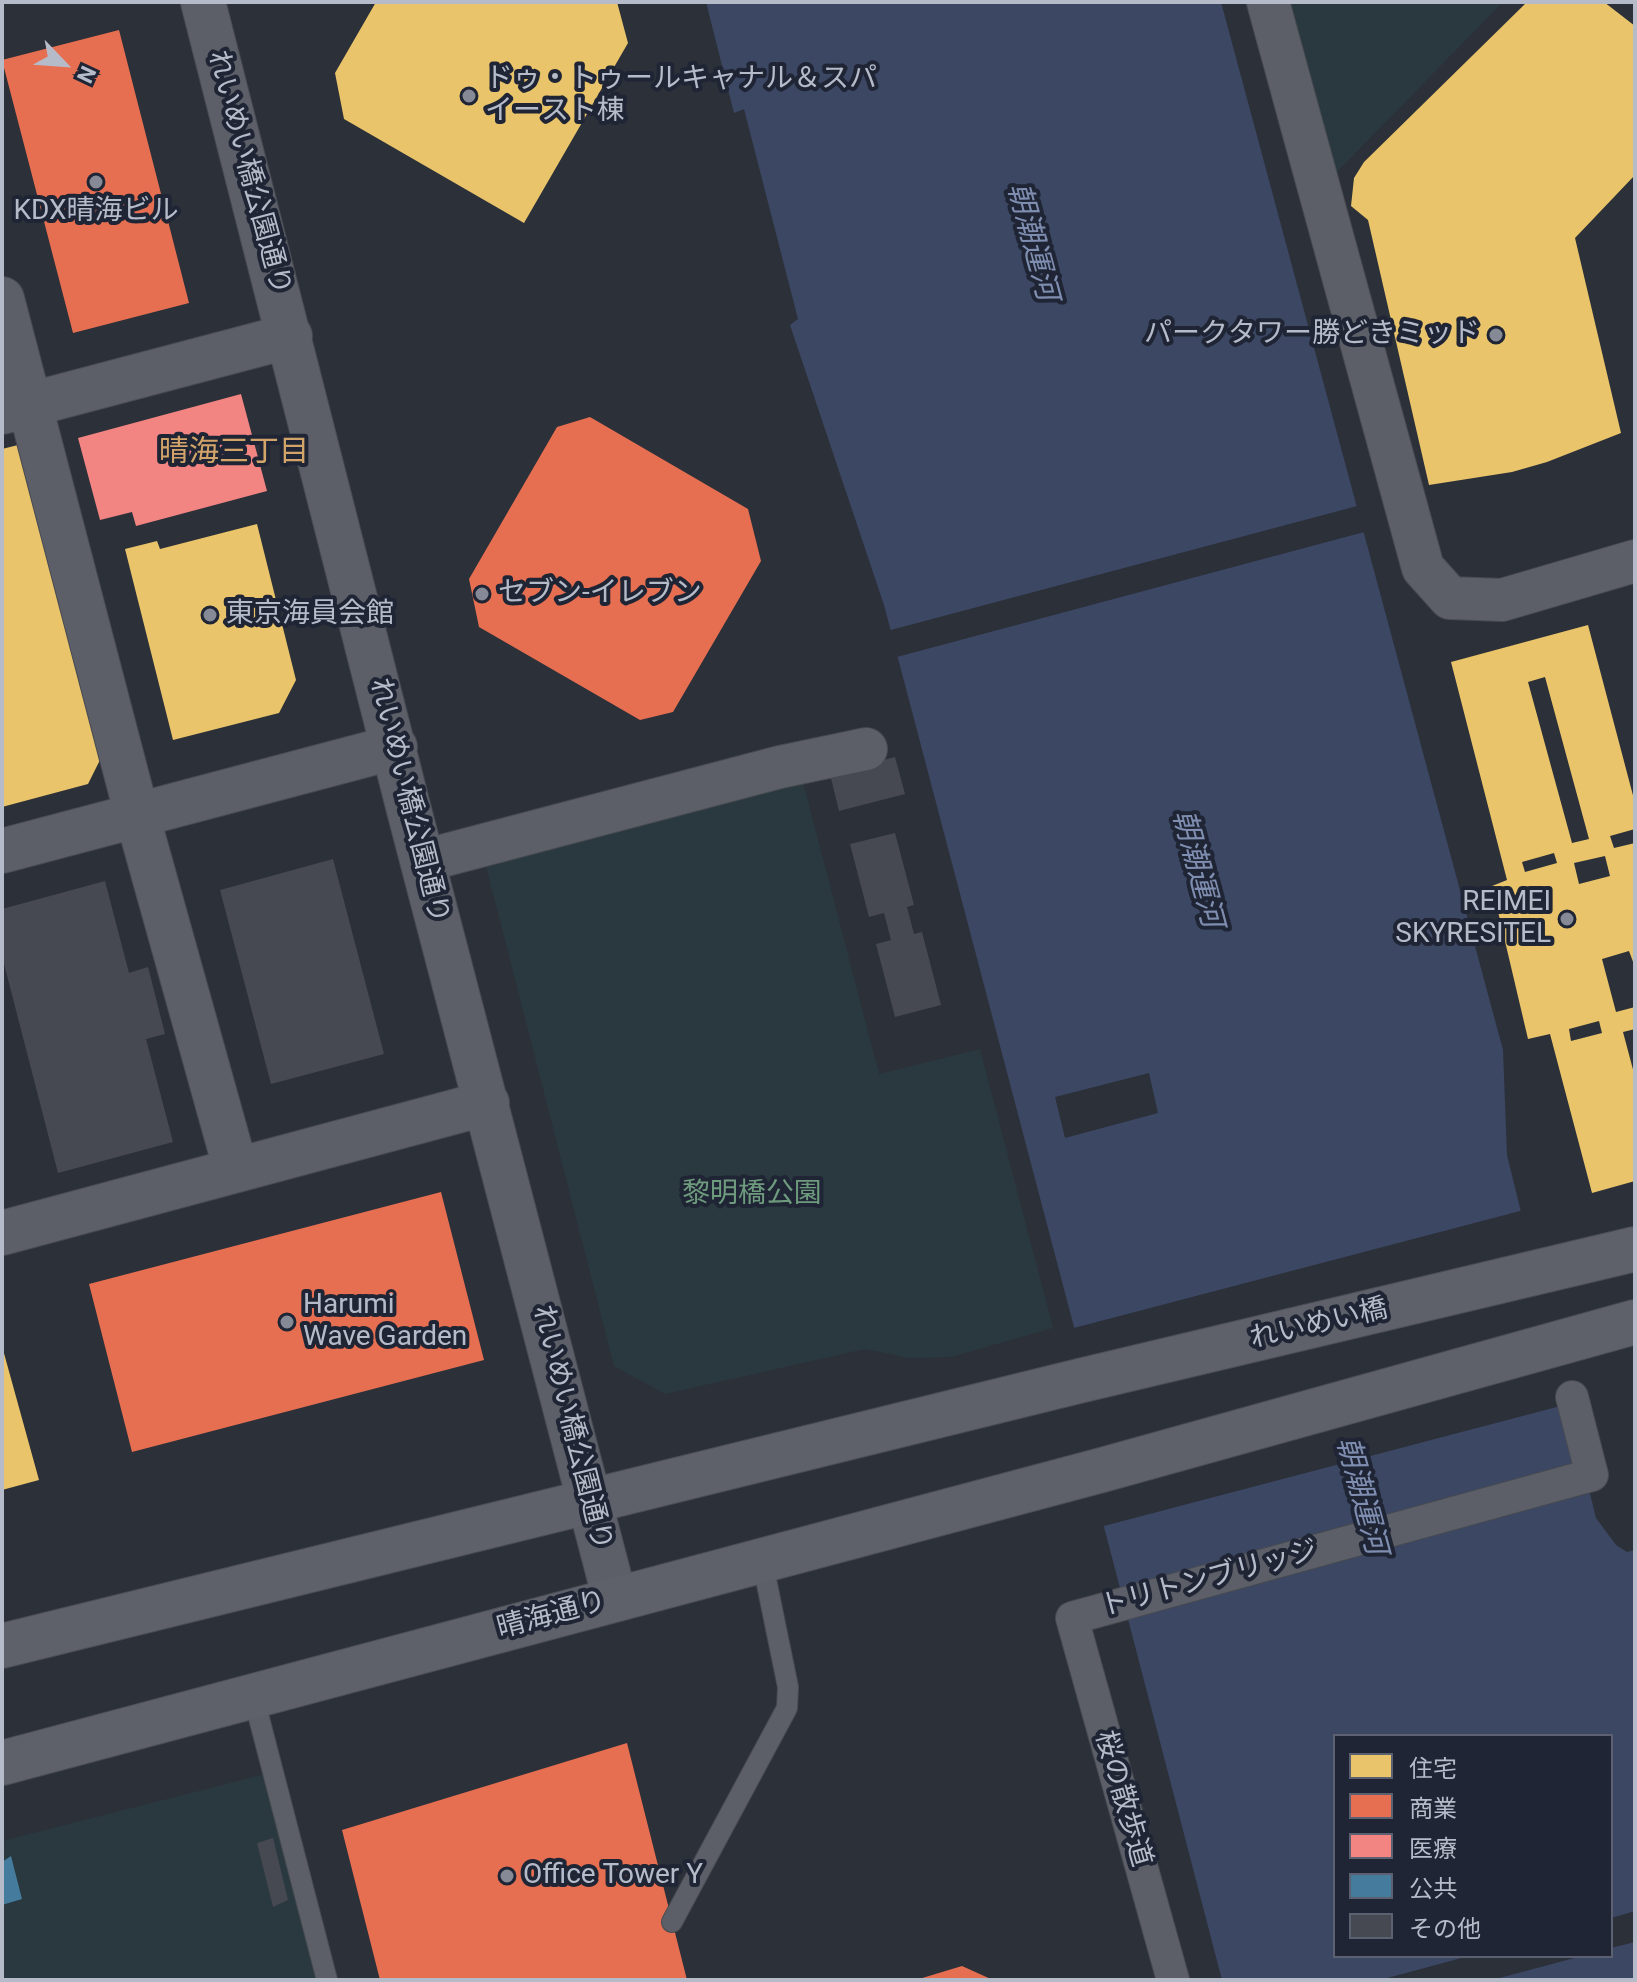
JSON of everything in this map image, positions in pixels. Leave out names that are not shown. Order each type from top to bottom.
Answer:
[{"type":"main road","name":"れいめい橋","points":[[590,1502],[1079,1381],[1635,1249]]},
{"type":"main road","name":"晴海通り","points":[[2,1763],[1102,1470],[1635,1322]]},
{"type":"main road","points":[[2,1646],[590,1502]]},
{"type":"street","name":"れいめい橋公園通り","points":[[203,2],[615,1599]]},
{"type":"street","points":[[1268,2],[1423,568],[1450,598],[1502,600],[1635,561]]},
{"type":"street","points":[[2,299],[16,409],[137,815],[236,1170]]},
{"type":"street","points":[[16,409],[290,336]]},
{"type":"street","points":[[2,851],[395,747]]},
{"type":"street","points":[[423,861],[780,767],[866,749]]},
{"type":"street","points":[[4,1224],[236,1170],[487,1103]]},
{"type":"street","name":"トリトンブリッジ","points":[[1072,1618],[1592,1475],[1572,1397]]},
{"type":"street","name":"桜の散歩道","points":[[1072,1618],[1173,1980]]},
{"type":"lane","points":[[672,1922],[787,1708],[788,1687],[762,1560]]},
{"type":"lane","points":[[253,1695],[327,1980]]},
{"type":"green space","points":[[1279,2],[1503,2],[1327,182]]},
{"type":"green space","name":"黎明橋公園","points":[[803,782],[879,1074],[980,1049],[1053,1328],[951,1357],[909,1358],[865,1349],[665,1394],[614,1366],[486,866]]},
{"type":"green space","points":[[273,1772],[327,1980],[2,1980],[2,1841]]},
{"type":"water","name":"朝潮運河","points":[[706,2],[1221,2],[1503,1050],[1507,1155],[1596,1518],[1616,1545],[1627,1552],[1635,1550],[1635,1980],[1222,1980],[1103,1523],[1123,1518],[1099,1422],[884,605],[790,325],[798,319],[744,109],[734,113]]},
{"type":"pier","points":[[1361,505],[1368,531],[893,658],[887,631]]},
{"type":"pier","points":[[1149,1073],[1158,1113],[1065,1138],[1055,1097]]},
{"type":"pier","points":[[1524,1210],[1572,1403],[1100,1527],[1101,1519],[1118,1514],[1070,1329]]},
{"type":"pier","points":[[1635,1911],[1635,1942],[1613,1948],[1613,1917]]},
{"type":"pier","points":[[1462,1958],[1574,1958],[1492,1980],[1380,1980]]},
{"type":"building: 住宅","name":"ドゥ・トゥールキャナル＆スパ イースト棟","points":[[376,2],[617,2],[628,43],[524,223],[344,119],[335,73]]},
{"type":"building: 住宅","name":"パークタワー勝どきミッド","points":[[1527,2],[1604,2],[1635,26],[1635,175],[1575,238],[1621,433],[1512,472],[1429,485],[1368,220],[1351,206],[1354,178],[1364,162]]},
{"type":"building: 住宅","points":[[18,445],[101,758],[88,784],[2,807],[2,449]]},
{"type":"building: 住宅","name":"東京海員会館","points":[[257,524],[296,680],[279,713],[173,740],[125,549],[157,541],[160,549]]},
{"type":"building: 住宅","name":"REIMEI SKYRESITEL","points":[[1588,625],[1635,803],[1635,829],[1610,836],[1614,848],[1635,843],[1635,967],[1629,951],[1602,959],[1616,1012],[1635,1007],[1635,1029],[1623,1032],[1635,1077],[1635,1181],[1592,1193],[1550,1034],[1528,1039],[1492,886],[1507,880],[1451,662]],"holes":[[[1545,677],[1589,839],[1572,843],[1528,682]],[[1554,853],[1557,863],[1525,872],[1522,862]],[[1605,856],[1610,876],[1579,884],[1574,863]],[[1599,1021],[1602,1033],[1571,1041],[1569,1029]]]},
{"type":"building: 住宅","points":[[2,1346],[39,1480],[2,1490]]},
{"type":"building: 商業","name":"KDX晴海ビル","points":[[119,30],[189,303],[73,333],[2,60]]},
{"type":"building: 商業","points":[[590,417],[748,509],[761,561],[673,712],[640,720],[479,627],[469,579],[557,427]]},
{"type":"building: 商業","name":"Harumi Wave Garden","points":[[441,1192],[484,1360],[132,1452],[89,1284]]},
{"type":"building: 商業","name":"Office Tower Y","points":[[627,1743],[687,1980],[380,1980],[342,1830]]},
{"type":"building: 商業","points":[[962,1966],[993,1980],[919,1979]]},
{"type":"building: 医療","points":[[241,394],[267,491],[136,526],[132,512],[100,520],[78,438]]},
{"type":"building: 公共","points":[[11,1856],[22,1899],[2,1905],[2,1862]]},
{"type":"building: その他","points":[[895,757],[905,794],[839,811],[830,774]]},
{"type":"building: その他","points":[[895,833],[914,905],[907,907],[914,934],[922,932],[941,1005],[895,1017],[876,944],[891,940],[884,913],[869,917],[850,844]]},
{"type":"building: その他","points":[[333,859],[384,1054],[271,1084],[220,890]]},
{"type":"building: その他","points":[[105,881],[129,973],[148,967],[165,1034],[146,1039],[173,1142],[58,1173],[2,956],[2,909]]},
{"type":"building: その他","points":[[273,1838],[288,1900],[273,1907],[257,1843]]},
{"type":"place","name":"ドゥ・トゥールキャナル＆スパ イースト棟","points":[[469,96]]},
{"type":"place","name":"KDX晴海ビル","points":[[96,182]]},
{"type":"place","name":"パークタワー勝どきミッド","points":[[1496,335]]},
{"type":"place","name":"セブン-イレブン","points":[[482,594]]},
{"type":"place","name":"東京海員会館","points":[[210,615]]},
{"type":"place","name":"REIMEI SKYRESITEL","points":[[1567,919]]},
{"type":"place","name":"Harumi Wave Garden","points":[[287,1322]]},
{"type":"place","name":"Office Tower Y","points":[[507,1876]]},
{"type":"district","name":"晴海三丁目","points":[[234,453]]}]
